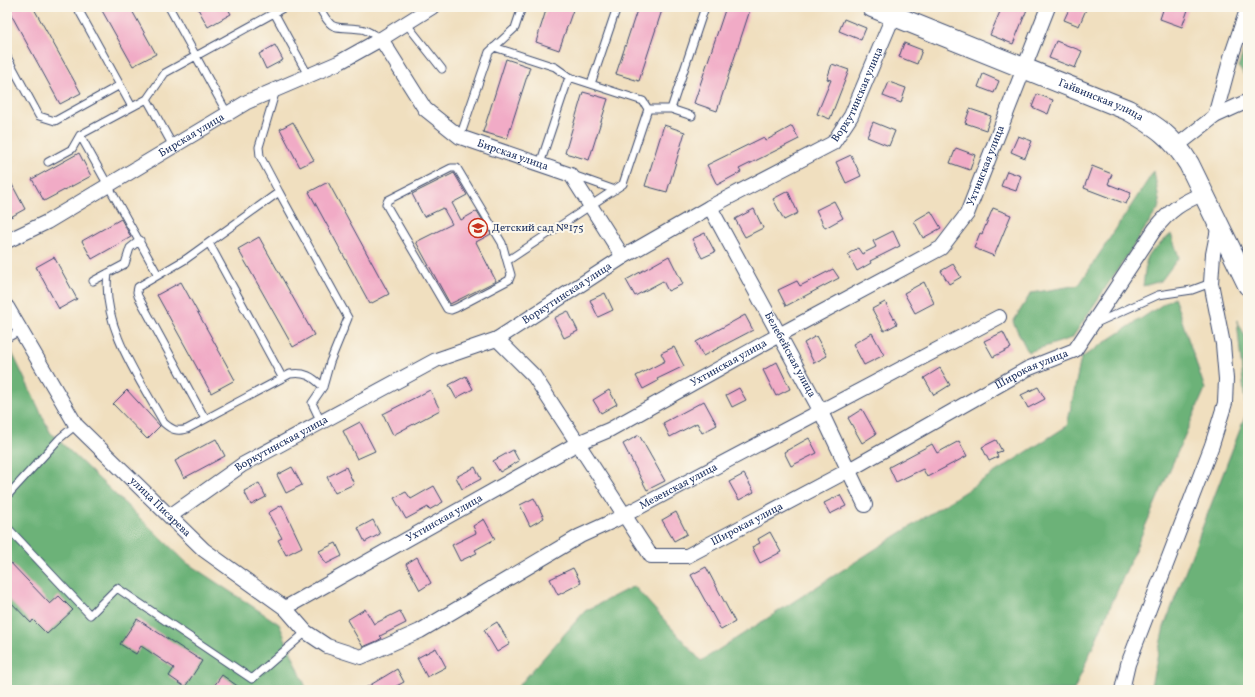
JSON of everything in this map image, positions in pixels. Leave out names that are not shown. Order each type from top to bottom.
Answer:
[{"type":"main road","name":"Гайвинская улица","points":[[872,7],[895,11],[1025,68],[1128,110],[1155,125],[1178,145],[1204,192],[1248,285]]},
{"type":"street","name":"Бирская улица","points":[[7,241],[47,222],[226,113],[277,88],[338,63],[432,7]]},
{"type":"street","name":"Ухтинская улица","points":[[285,608],[578,443],[609,430],[779,335],[941,248],[967,214],[1048,7]]},
{"type":"street","points":[[1215,116],[1231,57],[1248,7]]},
{"type":"street","name":"Воркутинская улица","points":[[170,516],[242,465],[436,360],[497,339],[623,257],[710,207],[833,143],[851,116],[895,11]]},
{"type":"street","name":"Бирская улица","points":[[380,39],[425,109],[460,137],[571,175]]},
{"type":"street","points":[[1178,145],[1215,116],[1248,100]]},
{"type":"street","points":[[571,175],[623,257]]},
{"type":"street","points":[[1091,326],[1155,229],[1165,217],[1174,208],[1204,192]]},
{"type":"street","name":"Белебейская улица","points":[[710,207],[821,412],[865,505]]},
{"type":"street","points":[[1122,690],[1128,664],[1212,445],[1225,403],[1226,379],[1223,344],[1211,283],[1213,254],[1219,224]]},
{"type":"street","name":"улица Писарева","points":[[7,307],[76,424],[204,550],[285,608],[306,632],[326,646],[361,658]]},
{"type":"street","name":"Мезенская улица","points":[[361,658],[420,631],[580,536],[623,516],[999,317]]},
{"type":"street","name":"Широкая улица","points":[[497,339],[534,376],[623,516],[651,556],[687,556],[849,470],[1027,369],[1075,350],[1091,326]]},
{"type":"lane","points":[[77,7],[132,107]]},
{"type":"lane","points":[[169,7],[226,113]]},
{"type":"lane","points":[[48,162],[72,149],[80,135],[147,99],[165,73],[273,10],[285,7]]},
{"type":"lane","points":[[319,7],[330,25],[334,28],[362,29],[380,39]]},
{"type":"lane","points":[[460,137],[489,52],[515,28],[522,7]]},
{"type":"lane","points":[[591,84],[617,7]]},
{"type":"lane","points":[[671,109],[705,7]]},
{"type":"lane","points":[[273,10],[308,75]]},
{"type":"lane","points":[[405,22],[442,69]]},
{"type":"lane","points":[[494,47],[555,67],[569,77],[643,101],[648,109]]},
{"type":"lane","points":[[7,57],[39,116],[55,121],[120,85]]},
{"type":"lane","points":[[540,164],[569,77]]},
{"type":"lane","points":[[277,88],[259,147],[260,156],[348,318],[330,362],[323,387],[312,404],[321,422]]},
{"type":"lane","points":[[147,99],[173,146]]},
{"type":"lane","points":[[648,109],[671,109],[692,116]]},
{"type":"lane","points":[[507,261],[623,184],[648,109]]},
{"type":"lane","points":[[80,135],[101,173],[109,184],[158,274]]},
{"type":"lane","points":[[450,168],[458,168],[502,243],[507,261],[511,275],[509,280],[451,310],[447,308],[386,204],[388,200],[450,168]]},
{"type":"lane","points":[[571,175],[614,190]]},
{"type":"lane","points":[[205,419],[138,296],[138,287],[186,259],[279,192]]},
{"type":"lane","points":[[93,281],[125,264],[130,248],[140,240]]},
{"type":"lane","points":[[209,243],[282,377]]},
{"type":"lane","points":[[108,273],[106,286],[111,318],[127,356],[164,423],[171,429],[179,431],[205,419],[290,374],[307,374],[323,387]]},
{"type":"lane","points":[[1091,326],[1158,295],[1192,290],[1211,283]]},
{"type":"lane","points":[[7,338],[20,331]]},
{"type":"lane","points":[[7,496],[60,438],[76,424]]},
{"type":"lane","points":[[7,527],[90,615],[117,588],[252,679],[306,632]]},
{"type":"green space","points":[[1248,40],[1248,78],[1238,67]]},
{"type":"green space","points":[[1154,171],[1160,206],[1072,338],[1028,352],[1013,322],[1031,293],[1079,285]]},
{"type":"green space","points":[[1171,234],[1179,257],[1161,281],[1143,286],[1147,256]]},
{"type":"green space","points":[[1174,297],[1205,389],[1074,690],[515,690],[585,611],[634,586],[701,661],[1067,426],[1081,358]]},
{"type":"green space","points":[[1237,320],[1248,342],[1248,690],[1150,690],[1164,627],[1246,414]]},
{"type":"green space","points":[[7,342],[50,432],[187,563],[279,624],[307,690],[7,690]]},
{"type":"building","points":[[7,7],[33,7],[81,93],[60,104]]},
{"type":"building","points":[[100,7],[130,7],[156,54],[133,66]]},
{"type":"building","points":[[197,7],[227,7],[231,14],[208,27]]},
{"type":"building","points":[[547,7],[574,7],[559,50],[536,42]]},
{"type":"building","points":[[638,7],[663,7],[639,81],[616,74]]},
{"type":"building","points":[[726,7],[751,7],[717,111],[694,103]]},
{"type":"building","points":[[1002,7],[1028,7],[1013,44],[990,35]]},
{"type":"building","points":[[1070,7],[1087,7],[1079,26],[1064,20]]},
{"type":"building","points":[[1164,7],[1189,7],[1182,27],[1160,19]]},
{"type":"building","points":[[844,19],[866,28],[861,40],[839,31]]},
{"type":"building","points":[[1056,41],[1082,51],[1075,68],[1049,58]]},
{"type":"building","points":[[904,43],[922,50],[917,64],[899,57]]},
{"type":"building","points":[[275,45],[283,60],[266,69],[259,54]]},
{"type":"building","points":[[506,59],[530,67],[507,139],[483,132]]},
{"type":"building","points":[[832,64],[849,70],[830,119],[817,114],[831,80],[827,79]]},
{"type":"building","points":[[983,74],[999,81],[994,93],[978,87]]},
{"type":"building","points":[[889,82],[906,88],[901,103],[883,96]]},
{"type":"building","points":[[583,92],[608,99],[589,160],[565,153]]},
{"type":"building","points":[[1037,94],[1053,100],[1048,114],[1032,107]]},
{"type":"building","points":[[970,109],[991,116],[986,130],[965,123]]},
{"type":"building","points":[[293,122],[314,160],[300,167],[280,129]]},
{"type":"building","points":[[873,122],[895,131],[889,146],[867,137]]},
{"type":"building","points":[[664,125],[685,132],[667,192],[645,186]]},
{"type":"building","points":[[792,126],[799,139],[739,169],[741,172],[717,185],[707,165],[764,137],[765,141]]},
{"type":"building","points":[[1018,136],[1032,141],[1025,158],[1011,152]]},
{"type":"building","points":[[956,148],[975,155],[970,170],[950,163]]},
{"type":"building","points":[[79,153],[91,176],[44,201],[32,179]]},
{"type":"building","points":[[851,155],[861,176],[846,183],[836,162]]},
{"type":"building","points":[[1092,166],[1112,174],[1108,184],[1131,193],[1126,204],[1084,188]]},
{"type":"building","points":[[1007,171],[1021,176],[1016,191],[1001,186]]},
{"type":"building","points":[[454,173],[467,195],[452,203],[461,220],[477,211],[491,234],[476,242],[496,281],[450,304],[416,242],[452,224],[443,208],[424,217],[412,194]]},
{"type":"building","points":[[7,175],[25,209],[7,219]]},
{"type":"building","points":[[328,182],[389,294],[370,304],[309,192]]},
{"type":"building","points":[[788,191],[798,213],[784,220],[773,199]]},
{"type":"building","points":[[834,201],[843,218],[825,228],[816,210]]},
{"type":"building","points":[[993,208],[1011,215],[994,256],[974,248],[980,233],[982,234]]},
{"type":"building","points":[[754,209],[763,228],[745,237],[735,219]]},
{"type":"building","points":[[931,211],[941,228],[923,238],[914,221]]},
{"type":"building","points":[[121,219],[131,237],[92,259],[82,241]]},
{"type":"building","points":[[893,231],[900,246],[870,261],[871,263],[857,271],[848,254],[858,248],[862,254],[876,247],[873,241]]},
{"type":"building","points":[[705,233],[715,252],[702,258],[692,239]]},
{"type":"building","points":[[259,237],[314,335],[293,347],[238,249]]},
{"type":"building","points":[[669,256],[683,284],[668,291],[663,281],[635,296],[626,280]]},
{"type":"building","points":[[54,257],[77,299],[59,309],[36,267]]},
{"type":"building","points":[[953,264],[961,277],[949,284],[941,271]]},
{"type":"building","points":[[833,269],[839,278],[786,306],[778,290],[797,281],[800,286]]},
{"type":"building","points":[[181,282],[235,380],[211,393],[157,295]]},
{"type":"building","points":[[924,282],[934,303],[915,313],[904,293]]},
{"type":"building","points":[[605,293],[613,310],[598,317],[590,300]]},
{"type":"building","points":[[885,302],[897,324],[884,331],[872,309]]},
{"type":"building","points":[[568,311],[578,331],[564,338],[554,318]]},
{"type":"building","points":[[745,315],[753,330],[703,356],[696,342]]},
{"type":"building","points":[[1003,332],[1011,348],[993,357],[984,341]]},
{"type":"building","points":[[872,333],[884,355],[864,365],[853,344]]},
{"type":"building","points":[[816,336],[827,356],[814,363],[804,343]]},
{"type":"building","points":[[674,347],[684,366],[657,379],[658,381],[643,389],[636,376],[665,361],[661,353]]},
{"type":"building","points":[[777,362],[790,389],[776,396],[763,370]]},
{"type":"building","points":[[940,368],[950,385],[934,395],[924,378]]},
{"type":"building","points":[[466,376],[473,389],[456,398],[449,385]]},
{"type":"building","points":[[1038,387],[1045,399],[1028,408],[1021,395]]},
{"type":"building","points":[[739,388],[746,400],[732,407],[726,395]]},
{"type":"building","points":[[127,390],[160,426],[147,439],[113,404]]},
{"type":"building","points":[[430,390],[440,410],[393,435],[383,414]]},
{"type":"building","points":[[609,390],[617,404],[601,413],[593,400]]},
{"type":"building","points":[[704,401],[717,425],[702,433],[697,423],[670,437],[663,423]]},
{"type":"building","points":[[862,409],[876,434],[862,443],[848,418]]},
{"type":"building","points":[[360,422],[375,451],[357,459],[343,431]]},
{"type":"building","points":[[639,435],[665,481],[647,490],[623,444]]},
{"type":"building","points":[[809,438],[817,453],[791,466],[784,452]]},
{"type":"building","points":[[216,439],[225,456],[184,478],[175,461]]},
{"type":"building","points":[[996,440],[1002,451],[996,453],[998,457],[989,461],[982,447]]},
{"type":"building","points":[[959,441],[967,456],[927,477],[923,469],[896,482],[889,467],[932,444],[937,453]]},
{"type":"building","points":[[513,450],[519,461],[500,472],[493,461]]},
{"type":"building","points":[[292,467],[302,485],[286,493],[277,475]]},
{"type":"building","points":[[346,467],[354,484],[335,493],[327,477]]},
{"type":"building","points":[[475,467],[481,479],[462,489],[456,477]]},
{"type":"building","points":[[744,474],[754,492],[739,500],[729,482]]},
{"type":"building","points":[[259,483],[266,497],[251,505],[244,491]]},
{"type":"building","points":[[434,486],[443,502],[429,510],[428,507],[406,519],[394,498],[406,492],[411,499]]},
{"type":"building","points":[[840,495],[846,506],[830,514],[824,503]]},
{"type":"building","points":[[534,498],[544,518],[530,526],[520,505]]},
{"type":"building","points":[[282,505],[302,547],[286,555],[278,540],[282,538],[268,513]]},
{"type":"building","points":[[676,512],[687,534],[674,541],[662,520]]},
{"type":"building","points":[[484,519],[495,539],[475,550],[477,553],[460,561],[452,545],[476,533],[473,526]]},
{"type":"building","points":[[373,520],[380,534],[365,542],[358,528]]},
{"type":"building","points":[[770,532],[781,552],[760,563],[752,547],[760,543],[758,539]]},
{"type":"building","points":[[336,543],[342,556],[326,564],[319,551]]},
{"type":"building","points":[[417,557],[431,583],[420,590],[406,564]]},
{"type":"building","points":[[7,559],[50,604],[59,596],[73,610],[47,634],[33,620],[31,623],[7,598]]},
{"type":"building","points":[[706,567],[735,622],[721,630],[691,575]]},
{"type":"building","points":[[573,568],[581,583],[558,595],[550,579]]},
{"type":"building","points":[[365,609],[374,624],[400,611],[406,623],[380,636],[382,638],[377,641],[363,647],[347,620]]},
{"type":"building","points":[[137,619],[202,661],[185,687],[169,676],[174,668],[141,646],[136,654],[120,644]]},
{"type":"building","points":[[497,622],[510,644],[497,652],[484,630]]},
{"type":"building","points":[[436,648],[446,667],[427,677],[417,658]]},
{"type":"building","points":[[397,669],[404,682],[389,690],[362,690]]},
{"type":"building","points":[[222,675],[243,690],[211,690]]},
{"type":"place","name":"Детский сад №175","points":[[478,228]]}]
